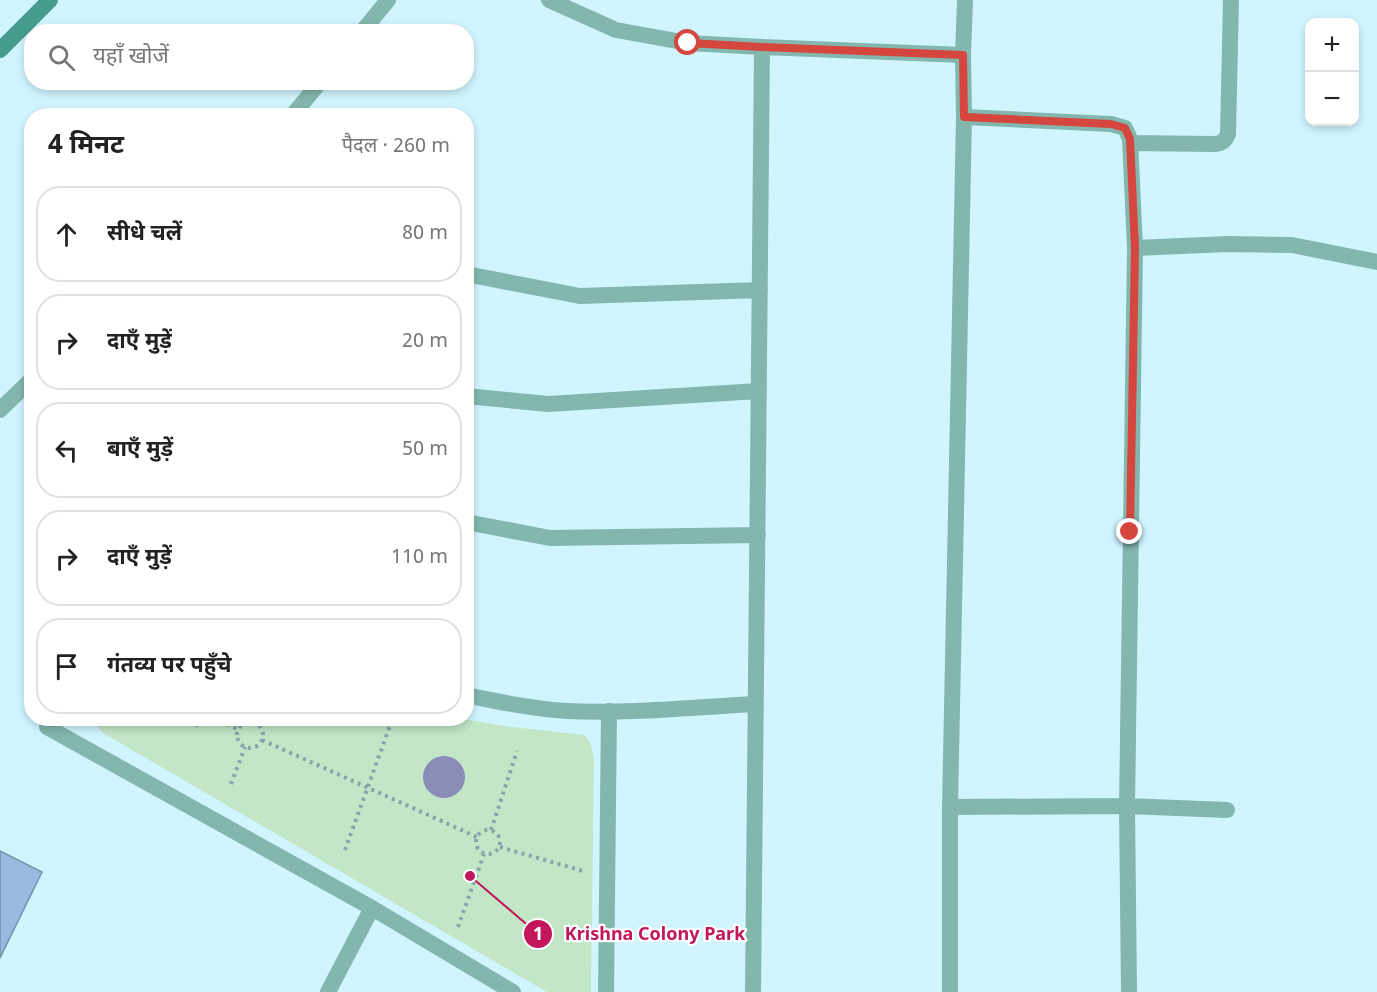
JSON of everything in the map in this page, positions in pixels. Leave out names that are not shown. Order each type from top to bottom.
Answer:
[{"type":"main road","points":[[26,24],[50,0]]},
{"type":"main road","points":[[0,50],[24,26]]},
{"type":"street","points":[[368,24],[388,0]]},
{"type":"street","points":[[549,0],[616,30],[688,43],[963,55]]},
{"type":"street","points":[[950,992],[950,807],[965,0]]},
{"type":"street","points":[[1130,143],[1215,144],[1222,143],[1226,139],[1228,134],[1231,0]]},
{"type":"street","points":[[753,992],[762,47]]},
{"type":"street","points":[[299,108],[313,90]]},
{"type":"street","points":[[964,117],[1111,124],[1125,128],[1130,139],[1135,248],[1127,806],[1129,992]]},
{"type":"street","points":[[1135,248],[1228,244],[1292,245],[1377,262]]},
{"type":"street","points":[[474,276],[579,296],[760,290]]},
{"type":"street","points":[[0,410],[24,387]]},
{"type":"street","points":[[474,397],[548,404],[759,391]]},
{"type":"street","points":[[474,524],[550,538],[758,535]]},
{"type":"street","points":[[474,697],[515,706],[565,711],[756,704]]},
{"type":"street","points":[[606,992],[609,711]]},
{"type":"street","points":[[48,726],[372,908],[513,992]]},
{"type":"street","points":[[950,807],[1127,806],[1227,810]]},
{"type":"street","points":[[328,992],[372,908]]},
{"type":"path","points":[[230,726],[239,730]]},
{"type":"path","points":[[243,726],[239,730],[239,742],[245,747],[253,748],[262,740],[262,732],[258,726]]},
{"type":"path","points":[[345,850],[390,726]]},
{"type":"path","points":[[262,740],[477,837]]},
{"type":"path","points":[[231,784],[245,747]]},
{"type":"path","points":[[491,830],[517,752]]},
{"type":"path","points":[[491,830],[500,838],[500,847],[491,855],[483,854],[476,845],[477,837],[483,831],[491,830]]},
{"type":"path","points":[[500,847],[583,871]]},
{"type":"path","points":[[458,927],[483,854]]},
{"type":"green space","points":[[474,721],[585,735],[591,745],[594,760],[591,992],[547,992],[103,733],[97,726],[474,726]]},
{"type":"water","points":[[444,756],[459,762],[465,777],[459,792],[444,798],[429,792],[423,777],[429,762]]},
{"type":"building","points":[[0,851],[42,872],[0,958]]},
{"type":"place","name":"Krishna Colony Park","points":[[470,876]]},
{"type":"route","points":[[688,43],[963,55],[964,117],[1111,124],[1125,128],[1130,139],[1135,248],[1130,532]]}]
